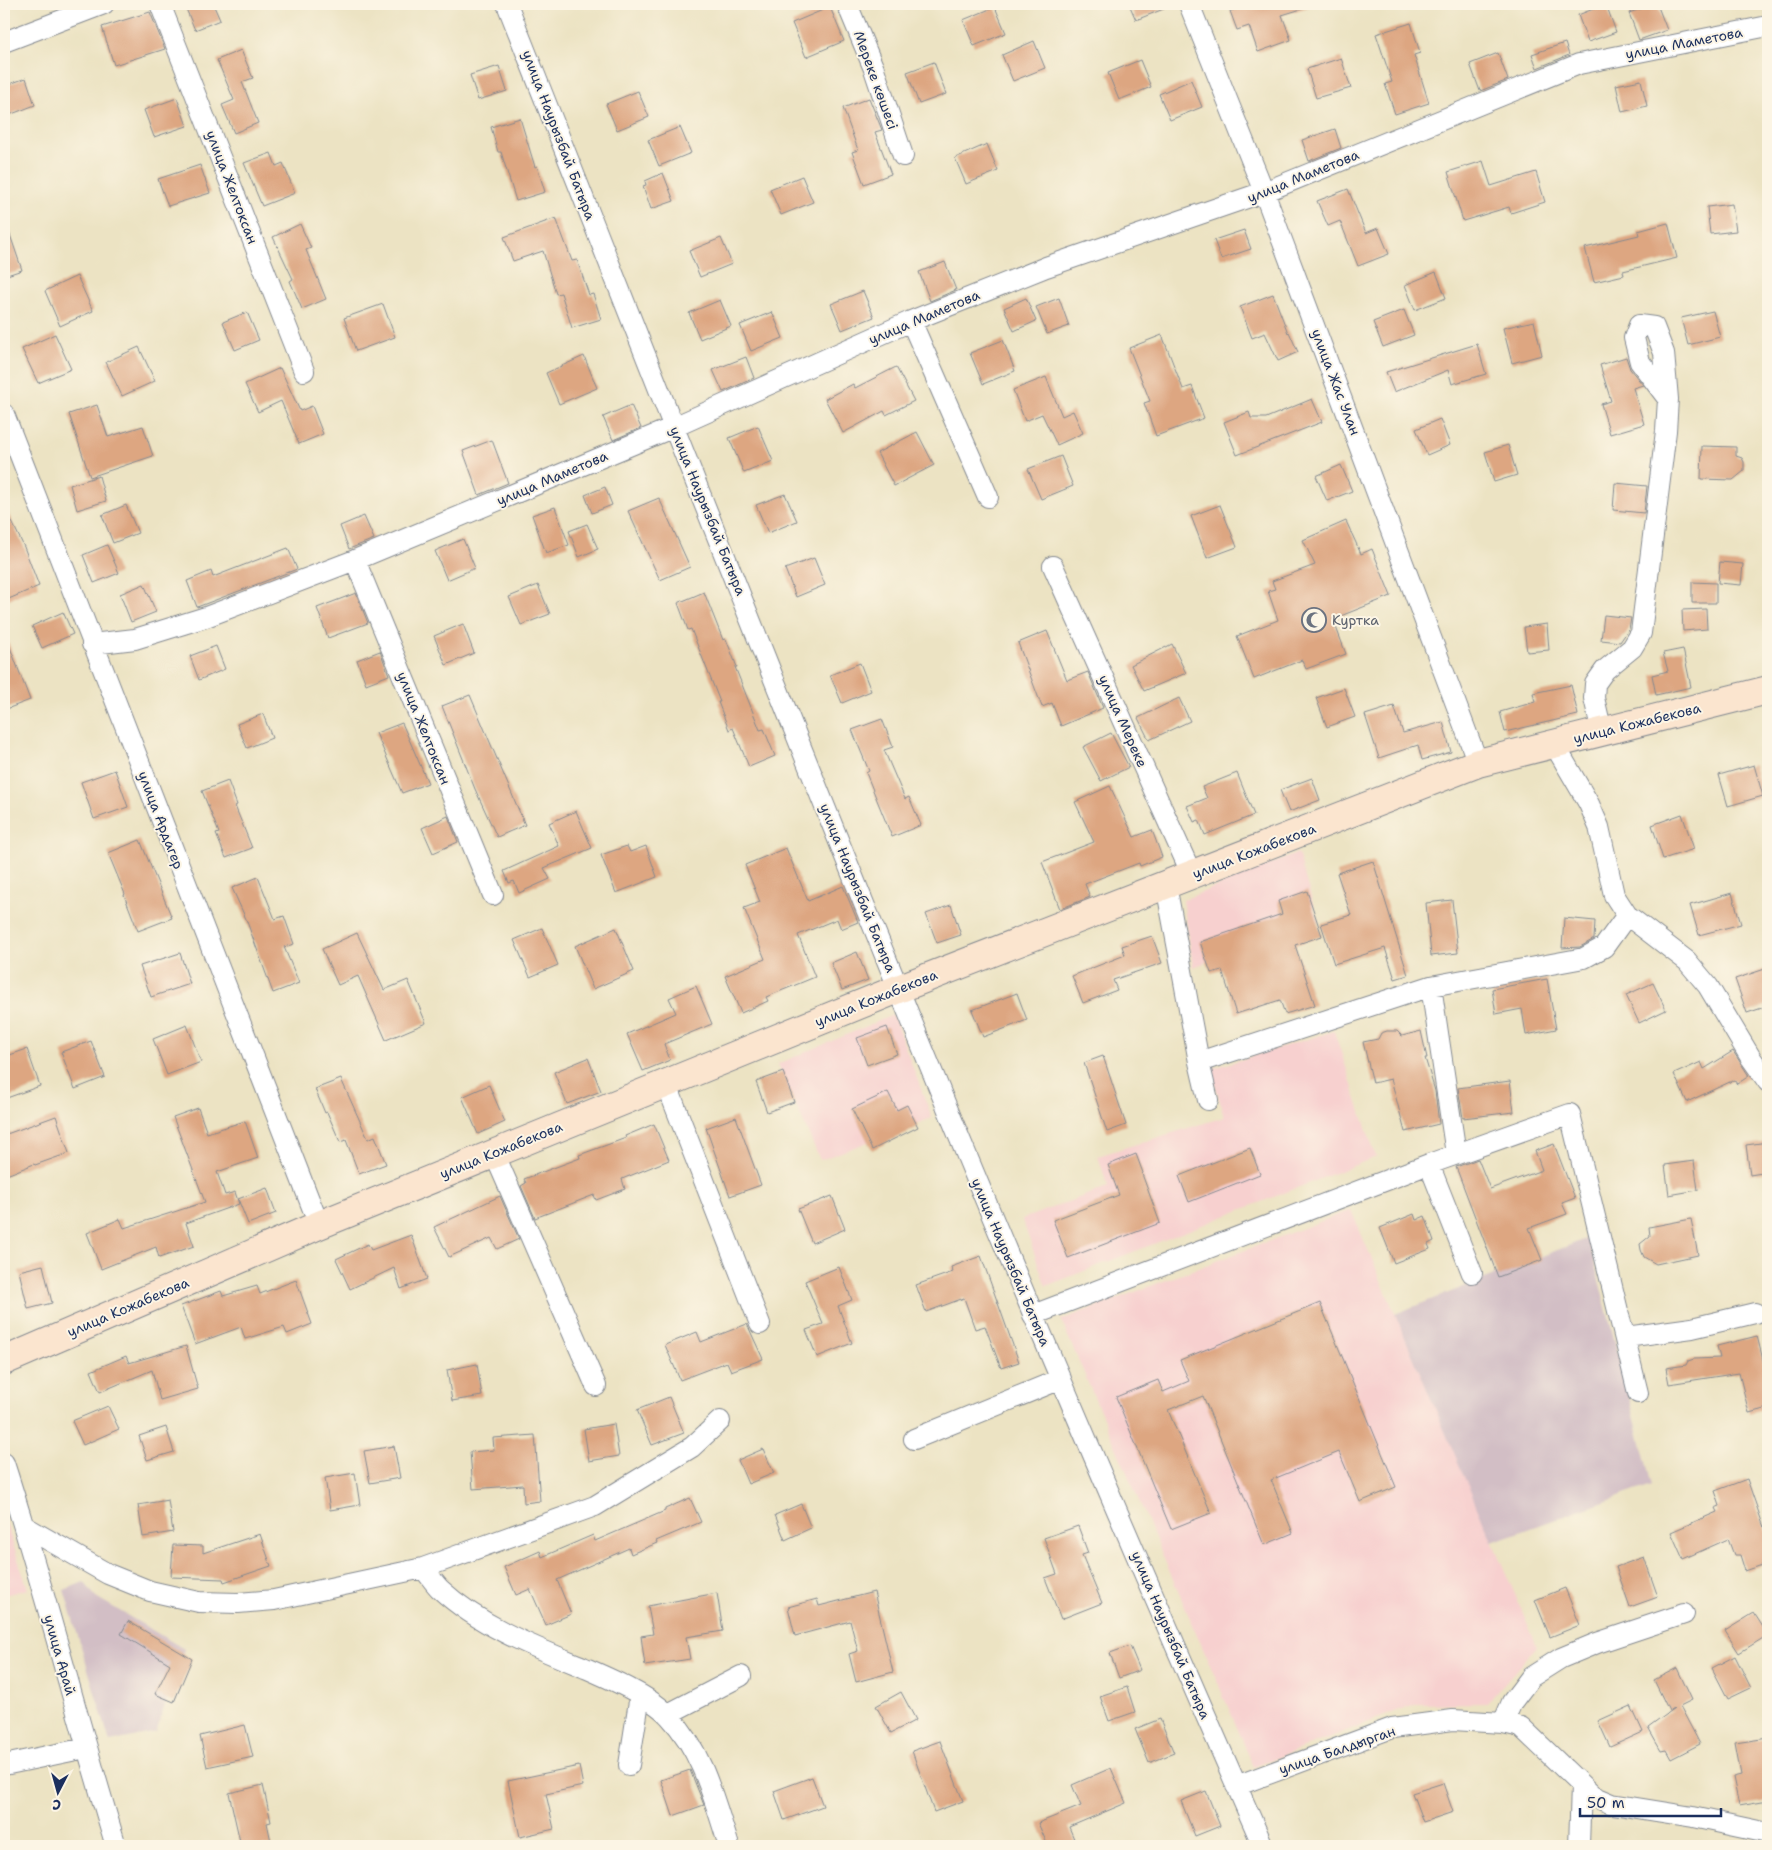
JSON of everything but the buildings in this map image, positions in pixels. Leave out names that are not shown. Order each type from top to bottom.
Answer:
[{"type":"main road","name":"улица Кожабекова","points":[[4,1361],[319,1225],[666,1083],[898,989],[1478,763],[1768,690]]},
{"type":"street","points":[[4,42],[104,4]]},
{"type":"street","name":"улица Желтоксан","points":[[160,4],[304,371]]},
{"type":"street","name":"улица Наурызбай Батыра","points":[[507,4],[898,989],[1033,1314],[1262,1846]]},
{"type":"street","name":"Мереке көшесі","points":[[847,4],[874,69],[903,156]]},
{"type":"street","name":"улица Жас Улан","points":[[1189,4],[1264,192],[1478,763]]},
{"type":"street","name":"улица Маметова","points":[[92,644],[135,639],[206,618],[355,560],[674,427],[911,321],[1046,267],[1264,192],[1579,64],[1768,26]]},
{"type":"street","points":[[911,321],[988,497]]},
{"type":"street","points":[[1602,732],[1594,698],[1595,684],[1605,670],[1632,648],[1641,633],[1666,431],[1668,399]]},
{"type":"street","name":"улица Ардагер","points":[[4,414],[319,1225]]},
{"type":"street","name":"улица Желтоксан","points":[[355,560],[493,895]]},
{"type":"street","name":"улица Мереке","points":[[1053,566],[1192,875]]},
{"type":"street","points":[[1554,744],[1589,804],[1599,827],[1614,895],[1627,915],[1687,961],[1703,980],[1768,1082]]},
{"type":"street","points":[[1166,885],[1199,1062],[1208,1100]]},
{"type":"street","points":[[1199,1062],[1431,986],[1584,958],[1604,947],[1627,915]]},
{"type":"street","points":[[1431,986],[1456,1154]]},
{"type":"street","points":[[666,1083],[760,1324]]},
{"type":"street","points":[[1033,1314],[1429,1164],[1570,1114],[1626,1337],[1638,1393]]},
{"type":"street","points":[[494,1153],[596,1386]]},
{"type":"street","points":[[1429,1164],[1472,1273]]},
{"type":"street","points":[[1626,1337],[1692,1328],[1755,1314]]},
{"type":"street","points":[[914,1439],[1061,1379]]},
{"type":"street","points":[[24,1526],[108,1574],[150,1591],[199,1602],[238,1603],[274,1600],[423,1568],[595,1506],[692,1447],[720,1420]]},
{"type":"street","name":"улица Арай","points":[[4,1463],[24,1526],[86,1748],[116,1846]]},
{"type":"street","points":[[423,1568],[439,1588],[474,1615],[537,1648],[608,1678],[640,1695],[668,1714],[688,1739],[705,1770],[728,1846]]},
{"type":"street","points":[[1503,1723],[1512,1702],[1531,1677],[1561,1658],[1597,1643],[1684,1614]]},
{"type":"street","points":[[668,1714],[741,1676]]},
{"type":"street","points":[[629,1764],[640,1695]]},
{"type":"street","name":"улица Балдырган","points":[[1236,1786],[1392,1728],[1454,1720],[1503,1723],[1521,1728],[1592,1796],[1612,1804],[1693,1817],[1768,1833]]},
{"type":"street","points":[[4,1765],[86,1748]]},
{"type":"street","points":[[1579,1846],[1582,1785]]},
{"type":"shaded area","points":[[1298,853],[1318,922],[1193,967],[1183,900]]},
{"type":"shaded area","points":[[893,1015],[932,1118],[820,1160],[778,1064]]},
{"type":"shaded area","points":[[1334,1031],[1376,1157],[1046,1286],[1022,1219],[1108,1187],[1098,1156],[1224,1117],[1211,1069]]},
{"type":"shaded area","points":[[1351,1210],[1537,1646],[1487,1703],[1415,1704],[1254,1767],[1061,1320]]},
{"type":"shaded area","points":[[1588,1238],[1652,1485],[1492,1542],[1395,1314]]},
{"type":"shaded area","points":[[4,1517],[28,1589],[4,1595]]},
{"type":"shaded area","points":[[84,1582],[96,1597],[184,1649],[156,1732],[110,1742],[64,1590]]},
{"type":"place","name":"Куртка","points":[[1314,620]]}]
